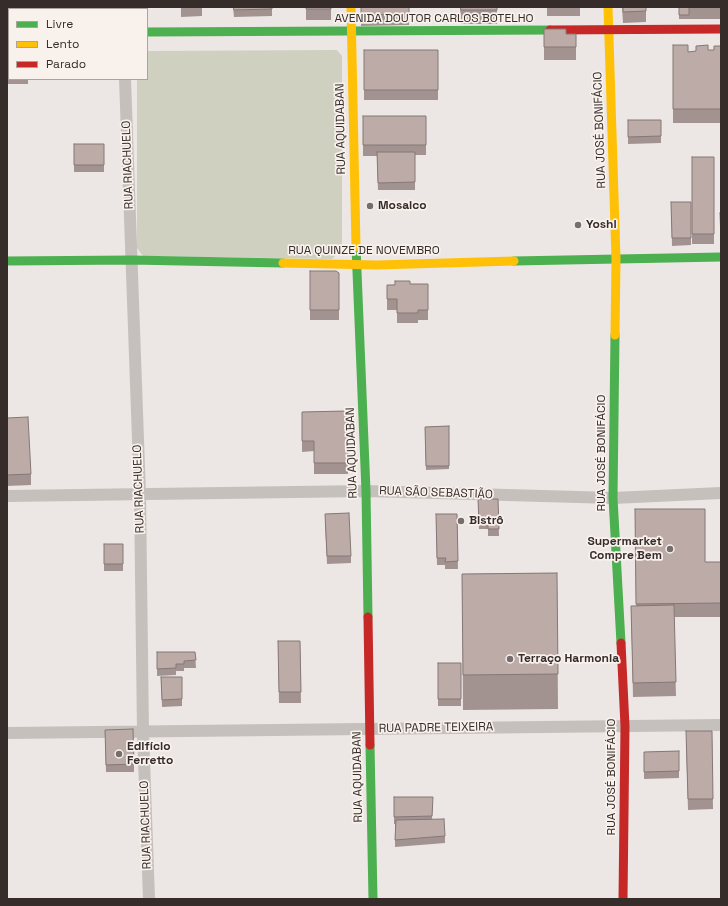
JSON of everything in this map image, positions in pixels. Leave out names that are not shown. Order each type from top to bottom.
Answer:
[{"type":"main road","name":"RUA AQUIDABAN","points":[[351,7],[356,265],[366,491],[373,899]]},
{"type":"main road","name":"RUA JOSÉ BONIFÁCIO","points":[[608,7],[616,259],[613,498],[625,726],[623,899]]},
{"type":"main road","name":"AVENIDA DOUTOR CARLOS BOTELHO","points":[[148,32],[721,29]]},
{"type":"main road","name":"RUA QUINZE DE NOVEMBRO","points":[[7,261],[131,260],[356,265],[721,257]]},
{"type":"street","name":"RUA RIACHUELO","points":[[125,80],[140,495],[143,732],[149,899]]},
{"type":"street","name":"RUA SÃO SEBASTIÃO","points":[[7,496],[366,491],[613,498],[721,493]]},
{"type":"street","name":"RUA PADRE TEIXEIRA","points":[[7,733],[721,725]]},
{"type":"green space","points":[[337,50],[342,56],[342,249],[332,259],[143,256],[137,248],[137,80],[148,80],[148,51]]},
{"type":"building","points":[[233,7],[272,7],[272,9],[234,10]]},
{"type":"building","points":[[306,7],[331,7],[331,9],[306,9]]},
{"type":"building","points":[[361,7],[409,7],[409,14],[361,15]]},
{"type":"building","points":[[460,7],[497,7],[497,10],[461,10]]},
{"type":"building","points":[[623,7],[646,7],[646,11],[623,12]]},
{"type":"building","points":[[679,7],[689,7],[689,15],[679,15]]},
{"type":"building","points":[[544,29],[566,29],[566,34],[576,34],[576,47],[544,47]]},
{"type":"building","points":[[7,39],[8,39],[8,73]]},
{"type":"building","points":[[673,45],[688,45],[688,52],[696,51],[696,46],[708,45],[708,50],[714,50],[714,46],[721,46],[721,109],[673,109]]},
{"type":"building","points":[[364,50],[438,50],[438,90],[364,90]]},
{"type":"building","points":[[363,116],[426,116],[426,145],[363,145]]},
{"type":"building","points":[[628,120],[661,120],[661,136],[628,137]]},
{"type":"building","points":[[74,144],[104,144],[104,165],[74,165]]},
{"type":"building","points":[[377,152],[415,152],[415,182],[378,183]]},
{"type":"building","points":[[692,157],[714,157],[714,234],[692,234]]},
{"type":"building","points":[[671,202],[691,202],[691,238],[672,238]]},
{"type":"building","points":[[720,213],[721,213],[721,241]]},
{"type":"building","points":[[310,271],[336,271],[339,273],[339,310],[310,310]]},
{"type":"building","points":[[395,281],[410,281],[410,284],[428,284],[428,310],[418,310],[418,313],[397,313],[397,299],[387,299],[387,285],[395,285]]},
{"type":"building","points":[[347,411],[348,463],[314,463],[314,441],[302,441],[302,412]]},
{"type":"building","points":[[28,417],[31,474],[7,475],[7,418]]},
{"type":"building","points":[[449,426],[449,466],[426,466],[425,427]]},
{"type":"building","points":[[478,499],[498,499],[499,529],[488,529],[488,522],[479,522]]},
{"type":"building","name":"Supermarket Compre Bem","points":[[635,509],[705,509],[705,562],[721,562],[721,603],[636,604]]},
{"type":"building","points":[[349,513],[351,556],[327,556],[325,514]]},
{"type":"building","points":[[436,514],[457,514],[458,561],[445,562],[446,558],[437,558]]},
{"type":"building","points":[[104,544],[123,544],[123,564],[104,564]]},
{"type":"building","name":"Terraço Harmonia","points":[[557,573],[558,674],[463,675],[462,574]]},
{"type":"building","points":[[674,605],[676,682],[633,683],[631,606]]},
{"type":"building","points":[[278,641],[300,641],[301,692],[279,692]]},
{"type":"building","points":[[157,652],[195,652],[196,660],[184,661],[184,664],[176,664],[176,668],[157,669]]},
{"type":"building","points":[[438,663],[461,663],[461,699],[438,699]]},
{"type":"building","points":[[161,677],[182,677],[182,699],[162,700]]},
{"type":"building","name":"Edifício Ferretto","points":[[133,729],[134,764],[106,765],[105,730]]},
{"type":"building","points":[[686,731],[712,731],[713,799],[688,799]]},
{"type":"building","points":[[679,751],[679,771],[644,772],[644,752]]},
{"type":"building","points":[[394,797],[433,797],[432,816],[394,817]]},
{"type":"building","points":[[444,819],[445,836],[395,840],[396,820]]},
{"type":"traffic: fast","points":[[148,32],[550,30]]},
{"type":"traffic: fast","points":[[356,247],[366,491],[368,617]]},
{"type":"traffic: fast","points":[[514,261],[721,257]]},
{"type":"traffic: fast","points":[[7,261],[131,260],[283,263]]},
{"type":"traffic: fast","points":[[615,335],[613,498],[621,643]]},
{"type":"traffic: fast","points":[[370,745],[373,899]]},
{"type":"traffic: slow","points":[[351,7],[356,247]]},
{"type":"traffic: slow","points":[[608,7],[616,259],[615,335]]},
{"type":"traffic: slow","points":[[283,263],[377,265],[514,261]]},
{"type":"traffic: jam","points":[[550,30],[721,29]]},
{"type":"traffic: jam","points":[[368,617],[370,745]]},
{"type":"traffic: jam","points":[[621,643],[625,726],[623,899]]},
{"type":"place","name":"Mosaico","points":[[370,206]]},
{"type":"place","name":"Yoshi","points":[[578,225]]},
{"type":"place","name":"Bistrô","points":[[461,521]]},
{"type":"place","name":"Supermarket Compre Bem","points":[[670,549]]},
{"type":"place","name":"Terraço Harmonia","points":[[510,659]]},
{"type":"place","name":"Edifício Ferretto","points":[[119,754]]}]
